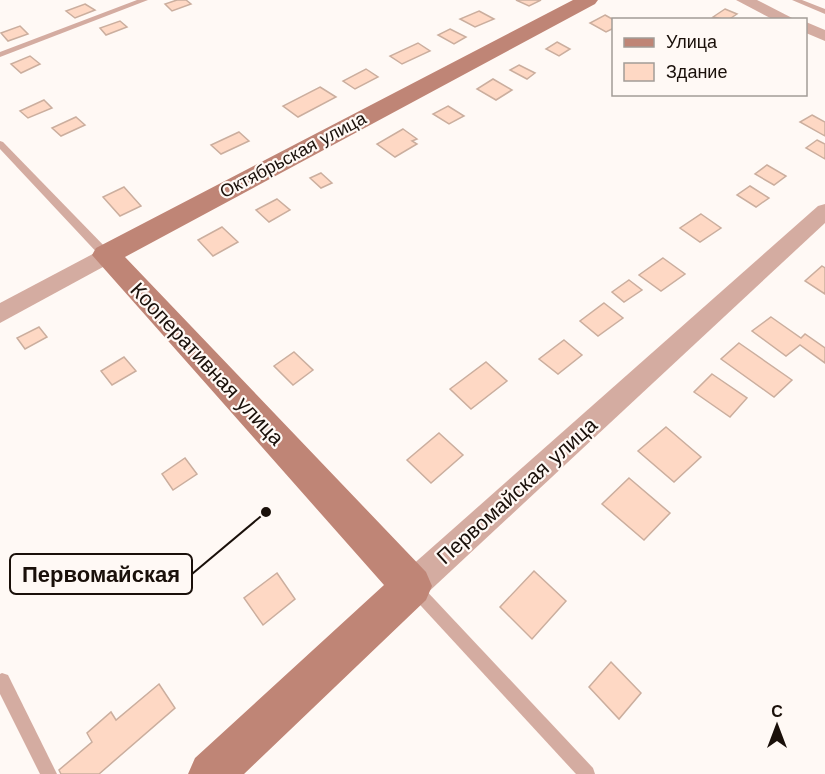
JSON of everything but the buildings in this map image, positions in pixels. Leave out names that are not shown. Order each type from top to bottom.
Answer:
[{"type":"main road","name":"Октябрьская улица","points":[[106,255],[588,0]]},
{"type":"main road","name":"Кооперативная улица","points":[[106,255],[412,586]]},
{"type":"main road","name":"Первомайская улица","points":[[211,774],[412,586]]},
{"type":"street","points":[[744,0],[784,18]]},
{"type":"street","points":[[807,27],[825,36]]},
{"type":"street","name":"Первомайская улица","points":[[412,586],[825,211]]},
{"type":"street","name":"Октябрьская улица","points":[[0,314],[106,255]]},
{"type":"lane","points":[[0,55],[144,0]]},
{"type":"lane","points":[[796,0],[825,12]]},
{"type":"lane","name":"Кооперативная улица","points":[[0,144],[106,255]]},
{"type":"lane","points":[[412,586],[587,774]]},
{"type":"lane","points":[[2,681],[49,774]]},
{"type":"place","name":"Первомайская","points":[[266,512]]}]
